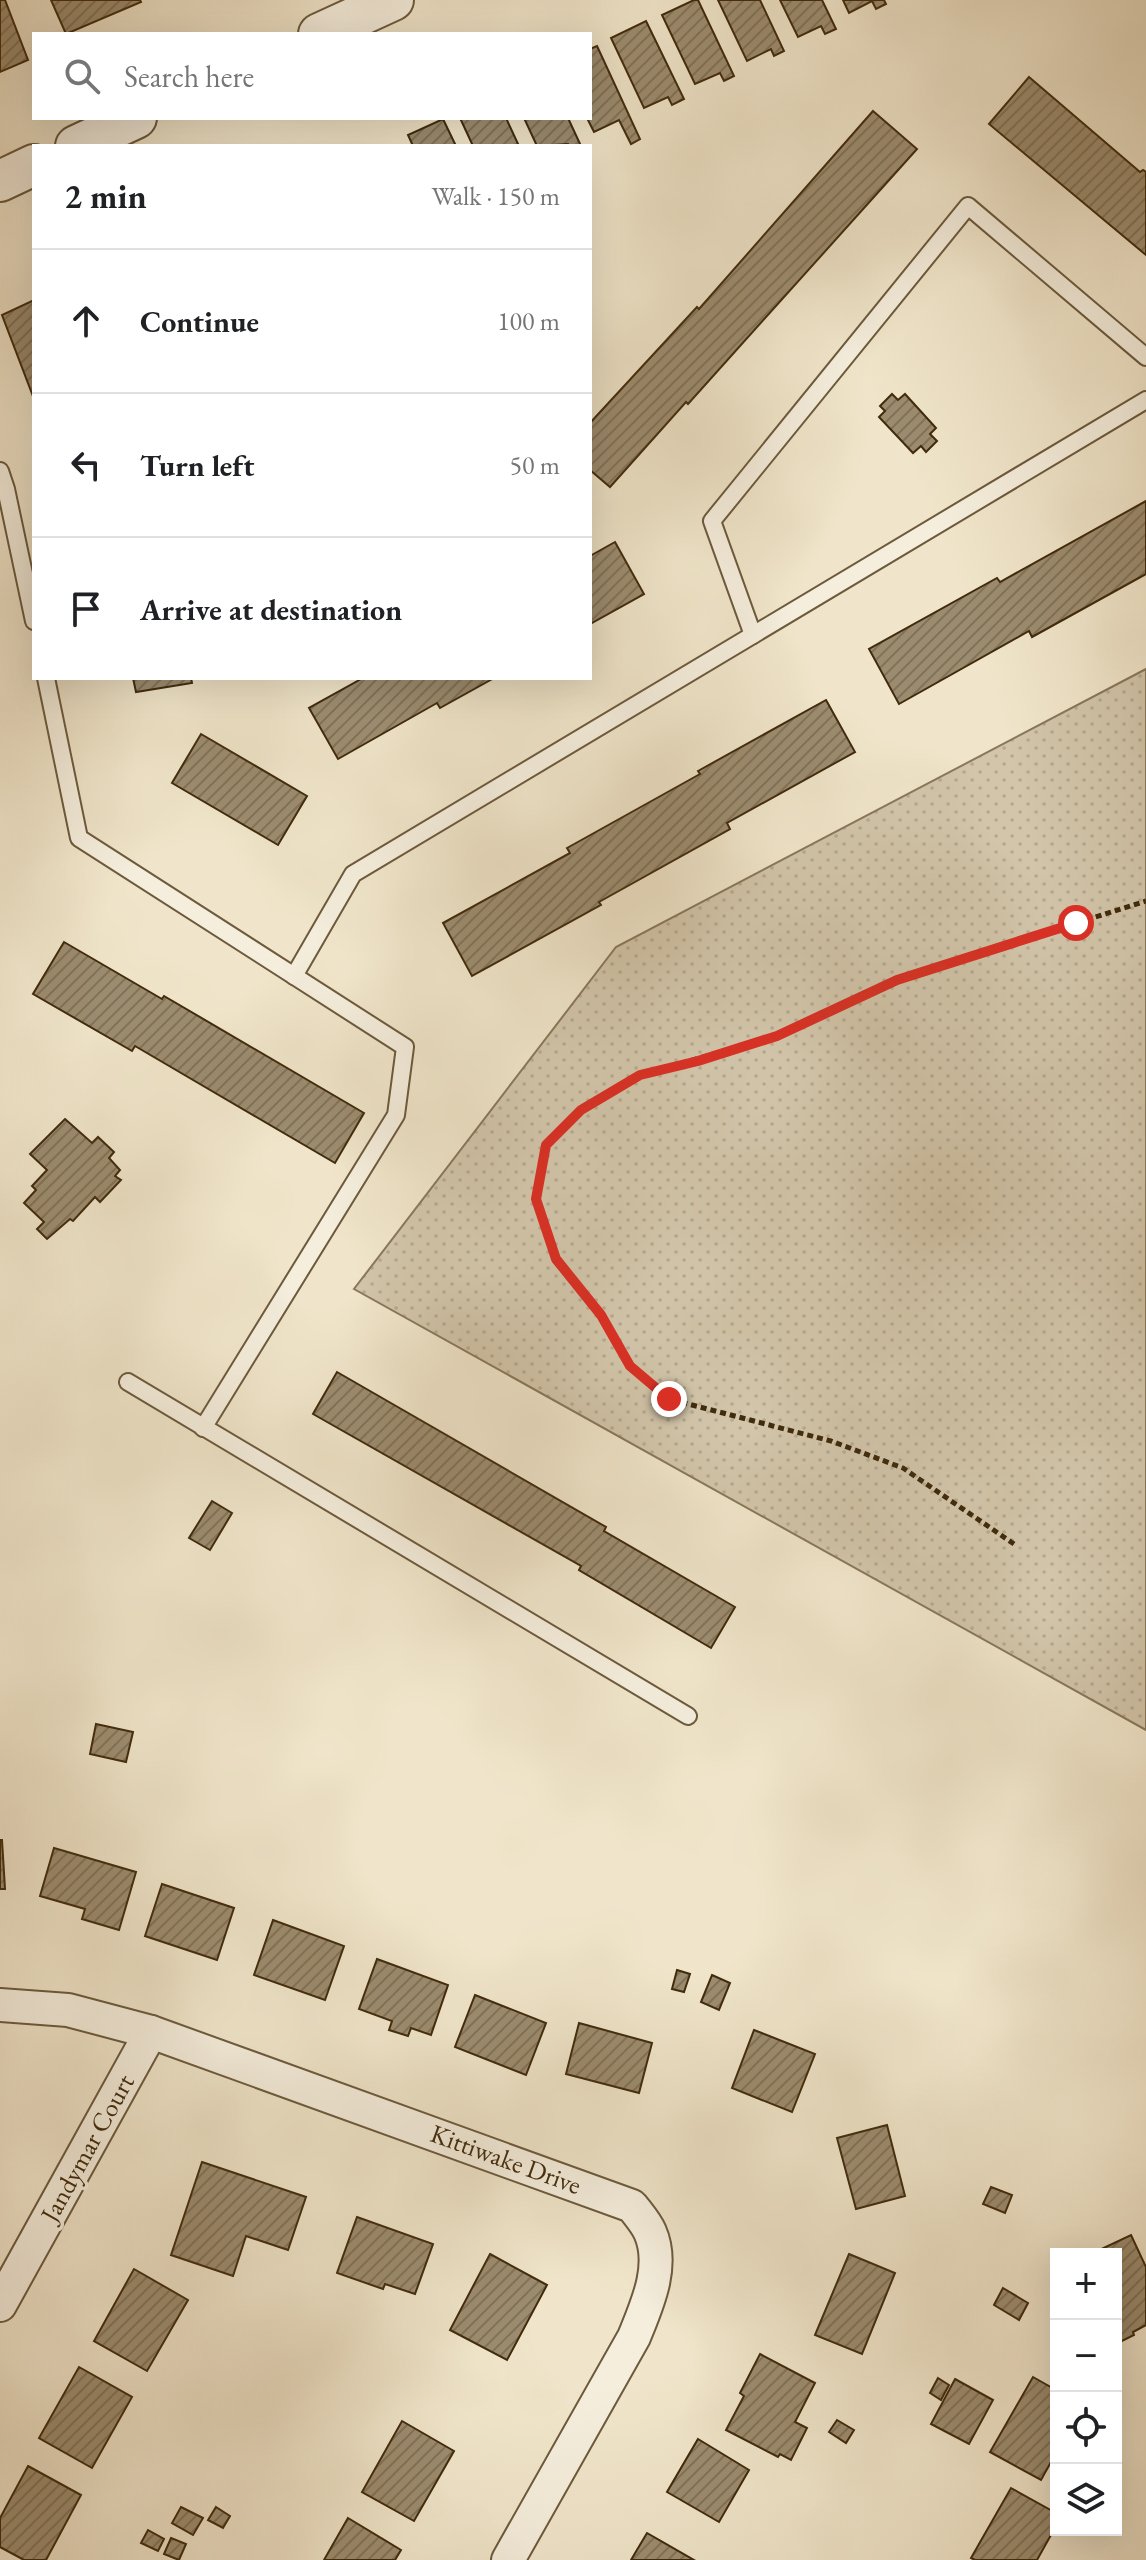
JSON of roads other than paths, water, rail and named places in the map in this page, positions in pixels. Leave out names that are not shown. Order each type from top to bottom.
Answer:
[{"type":"street","points":[[323,32],[393,0]]},
{"type":"street","points":[[80,144],[132,120]]},
{"type":"street","points":[[0,181],[32,166]]},
{"type":"street","name":"Kittiwake Drive","points":[[0,2005],[68,2010],[151,2032],[632,2206],[651,2233],[655,2264],[650,2299],[634,2337],[508,2560]]},
{"type":"street","name":"Jandymar Court","points":[[0,2305],[151,2032]]},
{"type":"lane","points":[[753,635],[712,521],[968,206],[1146,357]]},
{"type":"lane","points":[[294,976],[353,874],[1146,400]]},
{"type":"lane","points":[[0,471],[32,612]]},
{"type":"lane","points":[[46,680],[79,838],[405,1047],[396,1115],[203,1428]]},
{"type":"lane","points":[[128,1382],[688,1716]]}]
